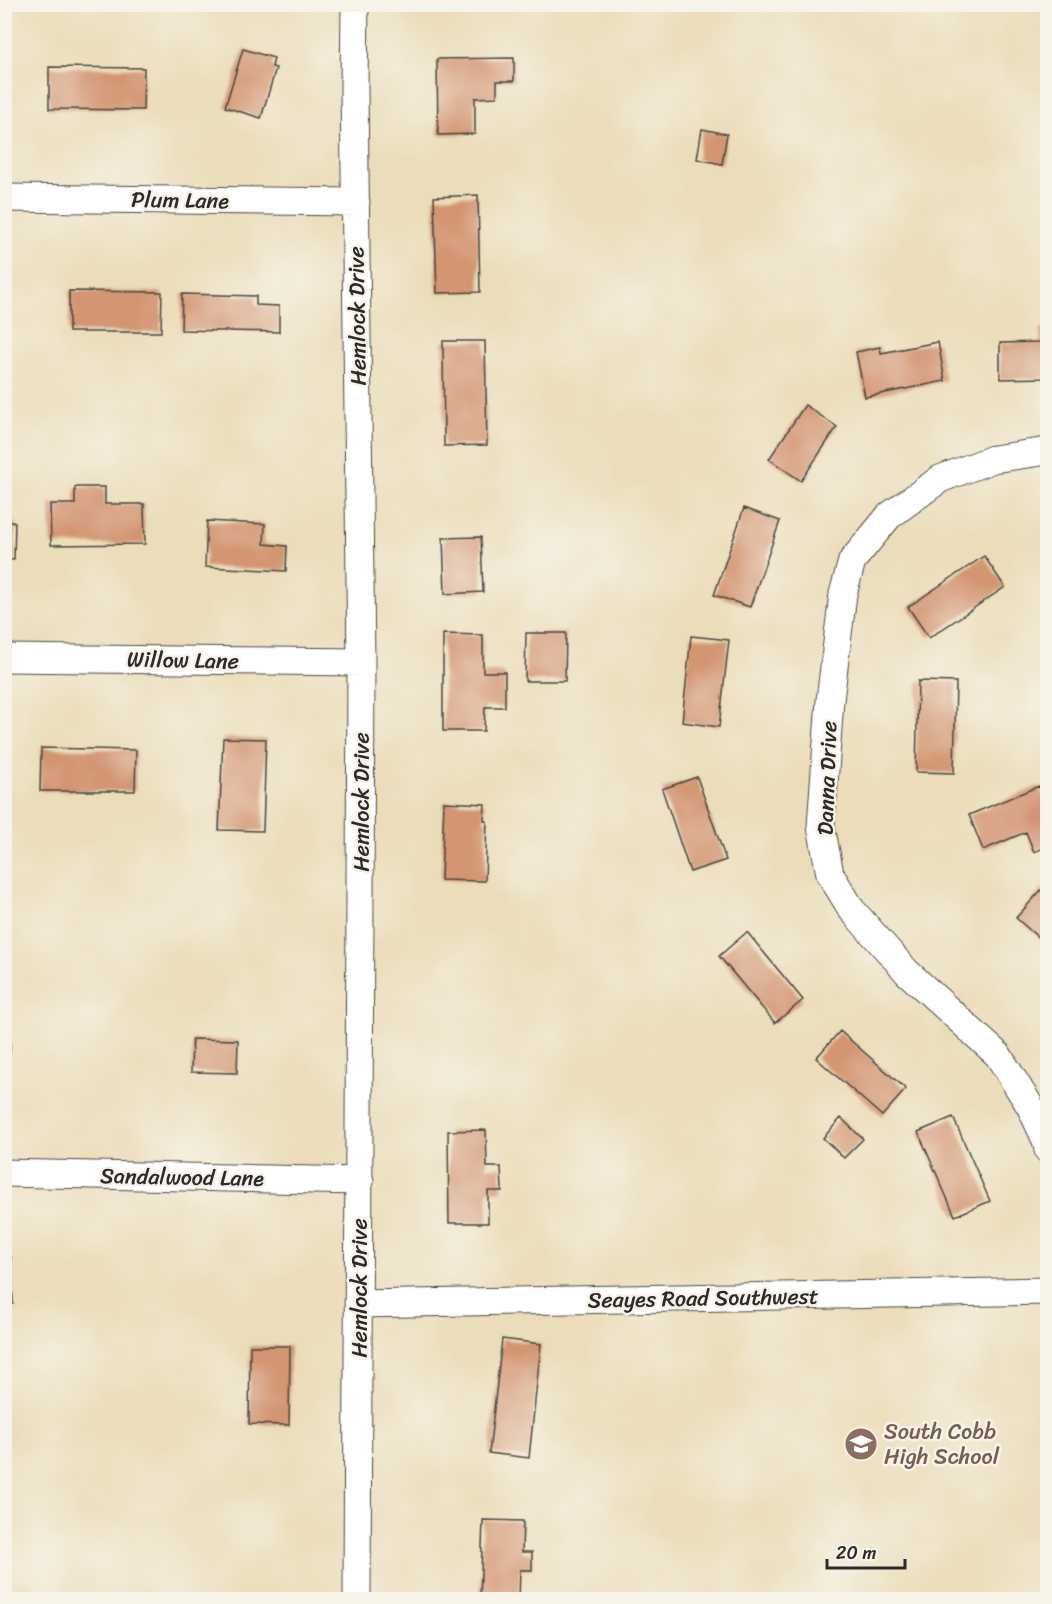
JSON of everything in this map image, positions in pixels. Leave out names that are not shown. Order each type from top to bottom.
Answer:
[{"type":"street","name":"Hemlock Drive","points":[[354,4],[361,662],[357,1599]]},
{"type":"street","name":"Plum Lane","points":[[4,198],[356,202]]},
{"type":"street","name":"Danna Drive","points":[[1047,452],[993,459],[940,479],[889,516],[852,561],[843,594],[832,688],[821,826],[830,874],[852,910],[907,972],[998,1055],[1030,1106],[1046,1140],[1047,1150]]},
{"type":"street","name":"Willow Lane","points":[[4,658],[361,662]]},
{"type":"street","name":"Sandalwood Lane","points":[[4,1173],[360,1181]]},
{"type":"street","name":"Seayes Road Southwest","points":[[359,1304],[1047,1291]]},
{"type":"building","points":[[243,49],[274,58],[272,67],[276,68],[261,118],[225,107]]},
{"type":"building","points":[[514,58],[514,81],[497,81],[497,97],[475,98],[475,134],[438,135],[437,59]]},
{"type":"building","points":[[49,67],[144,68],[143,110],[49,109]]},
{"type":"building","points":[[702,129],[727,134],[722,164],[697,159]]},
{"type":"building","points":[[478,195],[480,292],[437,293],[434,197]]},
{"type":"building","points":[[69,291],[162,292],[161,332],[69,332]]},
{"type":"building","points":[[182,294],[256,296],[256,305],[279,306],[279,332],[181,330]]},
{"type":"building","points":[[1040,328],[1048,328],[1048,378],[1000,379],[1000,343],[1040,342]]},
{"type":"building","points":[[443,341],[485,341],[487,445],[444,446]]},
{"type":"building","points":[[938,342],[945,381],[865,397],[856,352],[880,347],[881,353]]},
{"type":"building","points":[[805,405],[837,427],[801,481],[769,459]]},
{"type":"building","points":[[75,487],[105,487],[105,504],[144,504],[145,544],[51,545],[50,504],[75,504]]},
{"type":"building","points":[[744,508],[780,521],[750,607],[714,595]]},
{"type":"building","points":[[207,521],[265,524],[264,544],[287,546],[286,571],[205,567]]},
{"type":"building","points":[[4,522],[15,522],[14,560],[4,559]]},
{"type":"building","points":[[481,537],[483,592],[445,594],[443,538]]},
{"type":"building","points":[[984,556],[1005,587],[929,638],[908,607]]},
{"type":"building","points":[[526,633],[566,633],[565,681],[525,681]]},
{"type":"building","points":[[443,634],[483,635],[483,672],[505,672],[505,707],[485,707],[484,731],[443,731]]},
{"type":"building","points":[[691,636],[729,640],[719,727],[682,722]]},
{"type":"building","points":[[918,681],[956,682],[954,773],[916,772]]},
{"type":"building","points":[[223,738],[266,739],[263,831],[219,830]]},
{"type":"building","points":[[41,748],[136,750],[135,791],[40,791]]},
{"type":"building","points":[[697,777],[726,860],[690,872],[662,789]]},
{"type":"building","points":[[1039,786],[1048,807],[1048,846],[1034,852],[1026,832],[983,850],[969,815]]},
{"type":"building","points":[[444,802],[485,804],[484,821],[487,821],[485,881],[441,880]]},
{"type":"building","points":[[1042,889],[1048,894],[1048,946],[1016,918]]},
{"type":"building","points":[[747,932],[803,1000],[775,1023],[719,956]]},
{"type":"building","points":[[4,1016],[10,1016],[10,1052],[4,1052]]},
{"type":"building","points":[[840,1031],[906,1089],[882,1116],[816,1058]]},
{"type":"building","points":[[192,1039],[238,1040],[237,1073],[191,1072]]},
{"type":"building","points":[[953,1117],[990,1201],[955,1216],[918,1132]]},
{"type":"building","points":[[841,1118],[863,1139],[844,1158],[823,1138]]},
{"type":"building","points":[[486,1130],[487,1167],[501,1167],[502,1191],[488,1191],[488,1223],[449,1223],[448,1131]]},
{"type":"building","points":[[4,1257],[11,1257],[13,1304],[4,1304]]},
{"type":"building","points":[[502,1339],[541,1344],[529,1458],[489,1453]]},
{"type":"building","points":[[250,1346],[290,1346],[289,1425],[249,1424]]},
{"type":"building","points":[[483,1520],[523,1521],[522,1552],[532,1552],[532,1570],[520,1570],[519,1600],[480,1600]]},
{"type":"place","name":"South Cobb High School","points":[[861,1444]]}]
